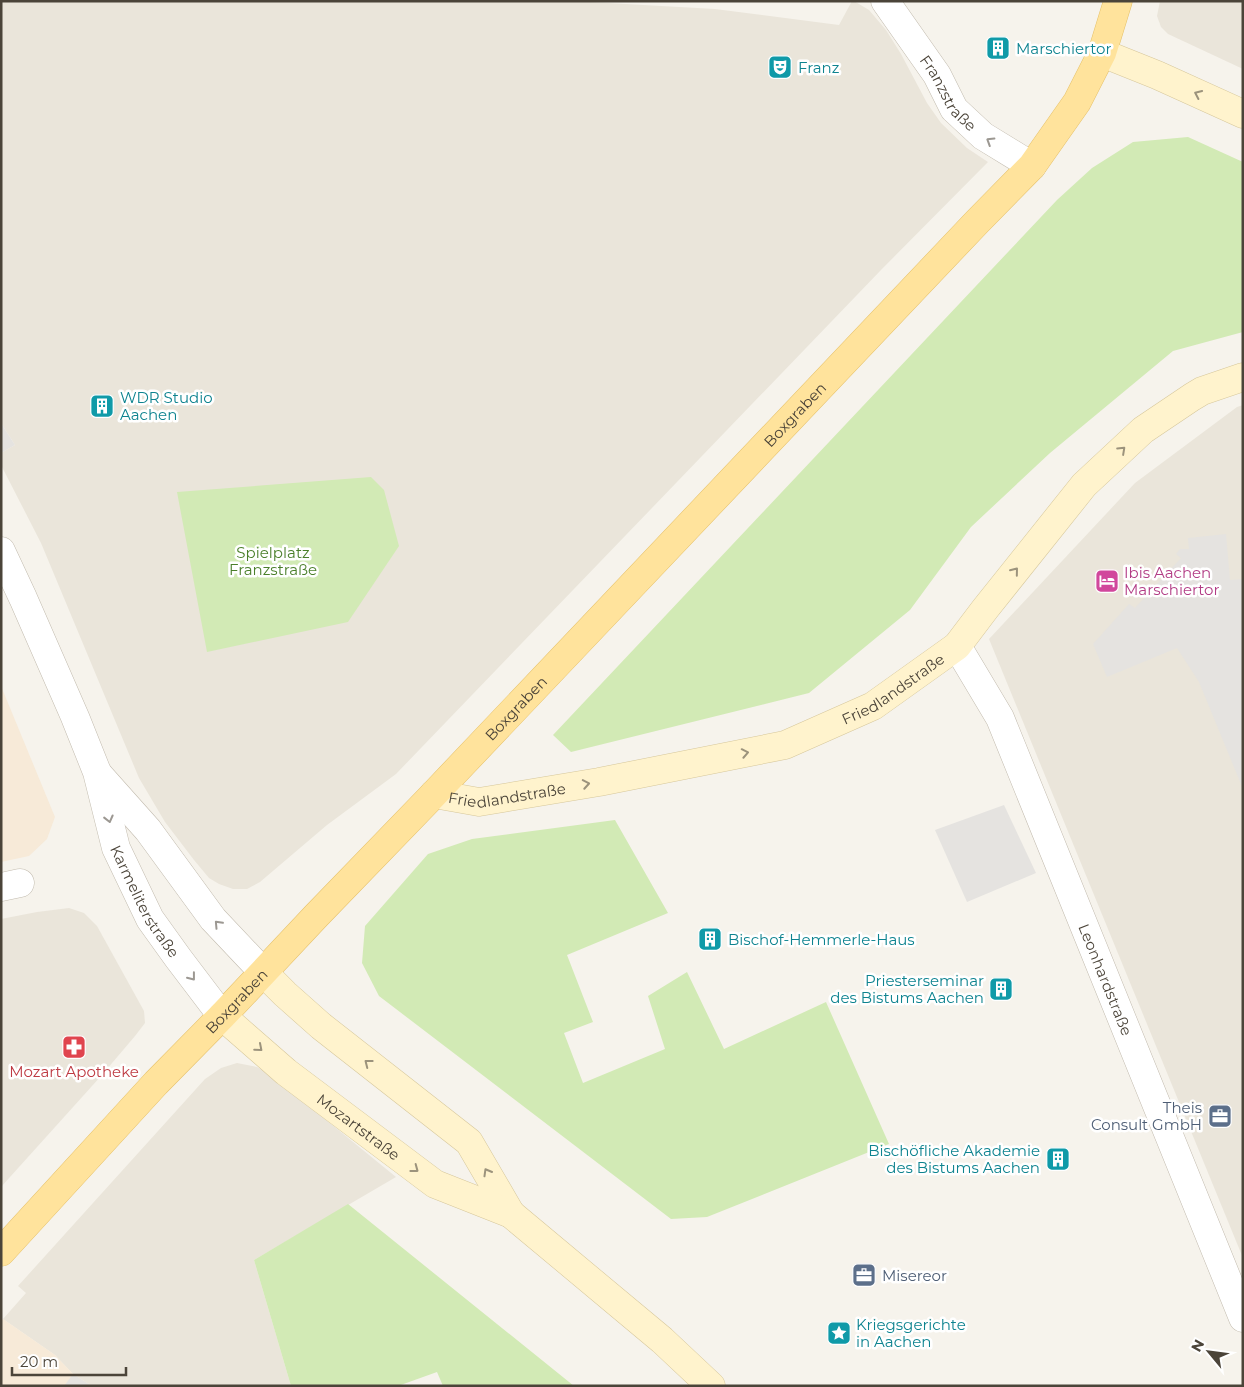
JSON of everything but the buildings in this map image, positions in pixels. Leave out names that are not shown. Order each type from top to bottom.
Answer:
[{"type":"main road","name":"Boxgraben","points":[[1,1252],[156,1083],[264,973],[316,916],[1032,166],[1077,102],[1102,53],[1118,1]]},
{"type":"main road","points":[[1102,53],[1157,75],[1243,114]]},
{"type":"main road","name":"Friedlandstraße","points":[[434,794],[479,802],[599,782],[786,745],[873,706],[957,646],[1084,484],[1143,430],[1202,391],[1243,377]]},
{"type":"main road","name":"Mozartstraße","points":[[264,973],[321,1026],[469,1142],[511,1214]]},
{"type":"main road","name":"Mozartstraße","points":[[222,1016],[286,1072],[435,1184],[511,1214],[662,1340],[711,1386]]},
{"type":"street","name":"Franzstraße","points":[[885,1],[937,75],[954,109],[983,136],[1032,166]]},
{"type":"street","name":"Karmeliterstraße","points":[[1,551],[75,717],[97,772],[116,848],[150,918],[222,1016]]},
{"type":"street","name":"Leonhardstraße","points":[[957,646],[1000,718],[1243,1318]]},
{"type":"street","name":"Karmeliterstraße","points":[[97,772],[148,830],[213,919],[264,973]]},
{"type":"shaded area","points":[[1,1],[572,1],[715,9],[839,25],[852,1],[854,1],[869,10],[886,30],[927,103],[941,123],[967,148],[988,162],[881,270],[396,774],[327,825],[260,882],[247,889],[233,889],[209,878],[165,822],[139,778],[41,543],[1,465],[1,453],[15,445],[1,423]]},
{"type":"shaded area","points":[[1160,1],[1243,1],[1243,69],[1168,34],[1161,27],[1157,16]]},
{"type":"shaded area","points":[[1243,405],[1243,1258],[989,639],[1135,483],[1237,407]]},
{"type":"shaded area","points":[[1,423],[15,445],[1,453]]},
{"type":"shaded area","points":[[1226,534],[1230,580],[1243,579],[1243,789],[1199,682],[1177,648],[1107,677],[1093,644],[1129,604],[1135,608],[1181,558],[1176,554],[1180,549],[1189,549],[1188,538]]},
{"type":"shaded area","points":[[1,686],[55,817],[47,839],[29,856],[1,862]]},
{"type":"shaded area","points":[[1004,805],[1036,873],[967,902],[935,830]]},
{"type":"shaded area","points":[[69,908],[84,913],[97,926],[144,1011],[145,1023],[101,1076],[1,1187],[1,919]]},
{"type":"shaded area","points":[[237,1063],[257,1067],[271,1075],[396,1177],[254,1260],[291,1386],[92,1386],[73,1374],[55,1355],[3,1319],[26,1293],[18,1286],[205,1079],[221,1068]]},
{"type":"shaded area","points":[[3,1319],[55,1355],[73,1374],[92,1386],[1,1386],[1,1321]]},
{"type":"shaded area","points":[[73,1374],[92,1386],[64,1386]]},
{"type":"green space","points":[[1188,137],[1243,162],[1243,332],[1173,351],[1050,453],[971,527],[910,610],[809,693],[571,752],[553,735],[1057,200],[1092,168],[1133,142]]},
{"type":"green space","name":"Spielplatz Franzstraße","points":[[371,477],[384,490],[399,546],[348,622],[207,652],[177,492]]},
{"type":"green space","points":[[615,820],[668,913],[567,955],[593,1022],[564,1033],[583,1083],[665,1049],[648,996],[687,972],[724,1049],[826,1002],[889,1144],[707,1217],[671,1219],[379,996],[362,963],[365,926],[428,854],[472,839]]},
{"type":"green space","points":[[348,1204],[574,1386],[443,1386],[437,1372],[398,1386],[291,1386],[254,1260]]},
{"type":"place","name":"Marschiertor","points":[[998,48]]},
{"type":"place","name":"Franz","points":[[780,67]]},
{"type":"place","name":"WDR Studio Aachen","points":[[102,406]]},
{"type":"place","name":"Ibis Aachen Marschiertor","points":[[1107,581]]},
{"type":"place","name":"Bischof-Hemmerle-Haus","points":[[710,939]]},
{"type":"place","name":"Priesterseminar des Bistums Aachen","points":[[1001,989]]},
{"type":"place","name":"Mozart Apotheke","points":[[74,1047]]},
{"type":"place","name":"Theis Consult GmbH","points":[[1220,1116]]},
{"type":"place","name":"Bischöfliche Akademie des Bistums Aachen","points":[[1058,1159]]},
{"type":"place","name":"Misereor","points":[[864,1275]]},
{"type":"place","name":"Kriegsgerichte in Aachen","points":[[839,1333]]}]
